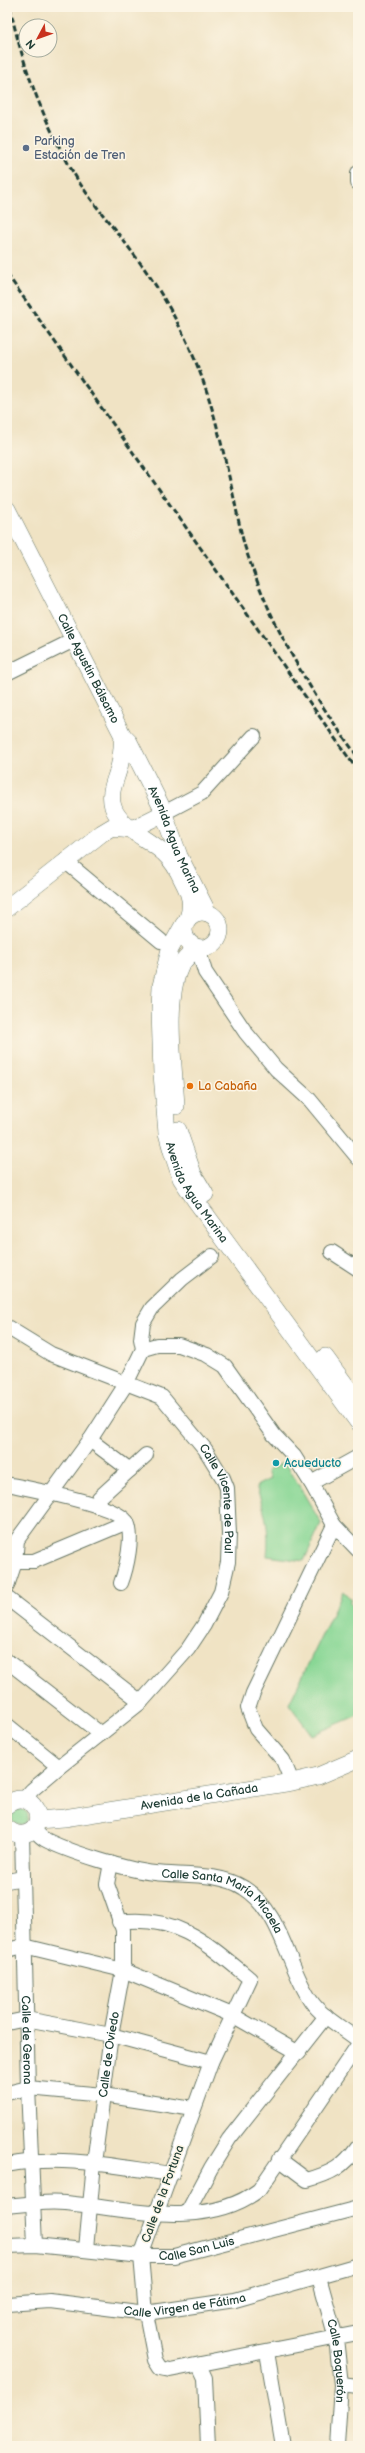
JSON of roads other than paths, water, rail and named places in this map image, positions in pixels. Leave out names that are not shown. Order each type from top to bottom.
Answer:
[{"type":"street","points":[[358,172],[358,183]]},
{"type":"street","name":"Calle Agustin Bálsamo","points":[[8,512],[124,736],[111,797],[114,809],[132,829]]},
{"type":"street","points":[[7,673],[74,640]]},
{"type":"street","name":"Avenida Agua Marina","points":[[124,736],[129,742],[161,806],[162,814],[178,856],[208,913]]},
{"type":"street","points":[[7,908],[66,861],[112,828],[132,829],[202,793],[254,736]]},
{"type":"street","points":[[116,777],[123,768],[128,765],[140,765]]},
{"type":"street","name":"Avenida Agua Marina","points":[[132,829],[155,846],[176,866],[189,892],[191,909],[170,949],[161,986],[160,1009],[167,1133],[176,1165],[196,1201],[358,1422]]},
{"type":"street","points":[[66,861],[161,941]]},
{"type":"street","points":[[199,912],[208,913],[219,924],[219,937],[211,946],[197,948],[187,942],[184,936],[186,921],[199,912]]},
{"type":"street","points":[[197,948],[205,972],[246,1033],[276,1069],[310,1100],[358,1158]]},
{"type":"street","name":"Avenida Agua Marina","points":[[197,948],[181,966],[174,987],[172,1010],[178,1131],[184,1150],[193,1174],[206,1195],[358,1402]]},
{"type":"street","points":[[332,1252],[358,1269]]},
{"type":"street","points":[[7,1586],[17,1540],[90,1440],[126,1384],[143,1349],[141,1338],[143,1323],[152,1308],[171,1288],[212,1256]]},
{"type":"street","name":"Calle Vicente de Paul","points":[[7,1327],[51,1354],[162,1397],[205,1449],[227,1488],[229,1534],[225,1578],[204,1626],[188,1649],[141,1702],[59,1767],[32,1790],[24,1799]]},
{"type":"street","points":[[143,1349],[157,1345],[179,1345],[207,1355],[224,1366],[274,1435],[294,1456],[334,1525],[358,1550]]},
{"type":"street","points":[[90,1440],[130,1470]]},
{"type":"street","points":[[97,1506],[99,1498],[146,1455]]},
{"type":"street","points":[[311,1483],[358,1457]]},
{"type":"street","points":[[7,1484],[97,1506],[122,1516],[127,1522],[129,1540],[125,1572],[121,1583]]},
{"type":"street","points":[[11,1562],[34,1561],[127,1522]]},
{"type":"street","points":[[292,1782],[283,1760],[256,1729],[248,1708],[253,1693],[334,1525]]},
{"type":"street","points":[[7,1598],[141,1702]]},
{"type":"street","points":[[7,1661],[101,1734]]},
{"type":"street","points":[[7,1725],[59,1767]]},
{"type":"street","name":"Avenida de la Cañada","points":[[25,1828],[64,1818],[292,1782],[318,1776],[358,1759]]},
{"type":"street","points":[[7,1805],[12,1801],[24,1799],[33,1805],[25,1828]]},
{"type":"street","name":"Calle Santa María Micaela","points":[[25,1828],[44,1839],[111,1863],[152,1873],[213,1878],[232,1882],[244,1888],[255,1896],[272,1918],[305,1992],[312,2003],[326,2016],[358,2040]]},
{"type":"street","name":"Calle de Gerona","points":[[25,1828],[23,1878],[24,1946],[30,2160],[34,2203],[35,2245]]},
{"type":"street","name":"Calle de Oviedo","points":[[86,2249],[88,2205],[111,2035],[123,1970],[123,1930],[107,1884],[111,1863]]},
{"type":"street","points":[[7,1881],[23,1878]]},
{"type":"street","name":"Calle de la Fortuna","points":[[119,1922],[149,1920],[176,1928],[207,1942],[250,1979],[211,2062],[193,2109],[172,2174],[141,2256],[146,2313],[155,2360],[160,2368],[170,2370],[358,2333]]},
{"type":"street","points":[[7,1950],[24,1946],[123,1970],[232,2015],[298,2053]]},
{"type":"street","points":[[187,2213],[211,2168],[229,2139],[326,2016]]},
{"type":"street","points":[[7,2023],[26,2019],[111,2035],[211,2062]]},
{"type":"street","points":[[7,2206],[34,2203],[88,2205],[157,2214],[187,2213],[229,2205],[250,2196],[259,2190],[358,2045]]},
{"type":"street","points":[[7,2093],[28,2088],[104,2095],[193,2109]]},
{"type":"street","points":[[279,2159],[308,2180],[328,2174],[346,2163],[358,2146]]},
{"type":"street","points":[[7,2165],[30,2160],[94,2163],[172,2174]]},
{"type":"street","name":"Calle San Luis","points":[[7,2246],[35,2245],[86,2249],[141,2256],[174,2256],[358,2208]]},
{"type":"street","name":"Calle Virgen de Fátima","points":[[7,2304],[50,2302],[146,2313],[235,2300],[358,2265]]},
{"type":"street","name":"Calle Boquerón","points":[[319,2277],[336,2338],[341,2385],[337,2446]]},
{"type":"street","points":[[267,2352],[283,2446]]},
{"type":"street","points":[[199,2365],[206,2378],[208,2446]]},
{"type":"street","points":[[341,2385],[358,2387]]},
{"type":"railway","points":[[10,7],[15,30],[37,98],[67,162],[99,210],[152,279],[186,340],[199,370],[211,405],[225,458],[245,547],[266,604],[308,683],[340,733],[358,757]]},
{"type":"railway","points":[[7,274],[358,771]]},
{"type":"place","name":"Parking Estación de Tren","points":[[26,148]]},
{"type":"place","name":"La Cabaña","points":[[190,1086]]},
{"type":"place","name":"Acueducto","points":[[276,1463]]}]
